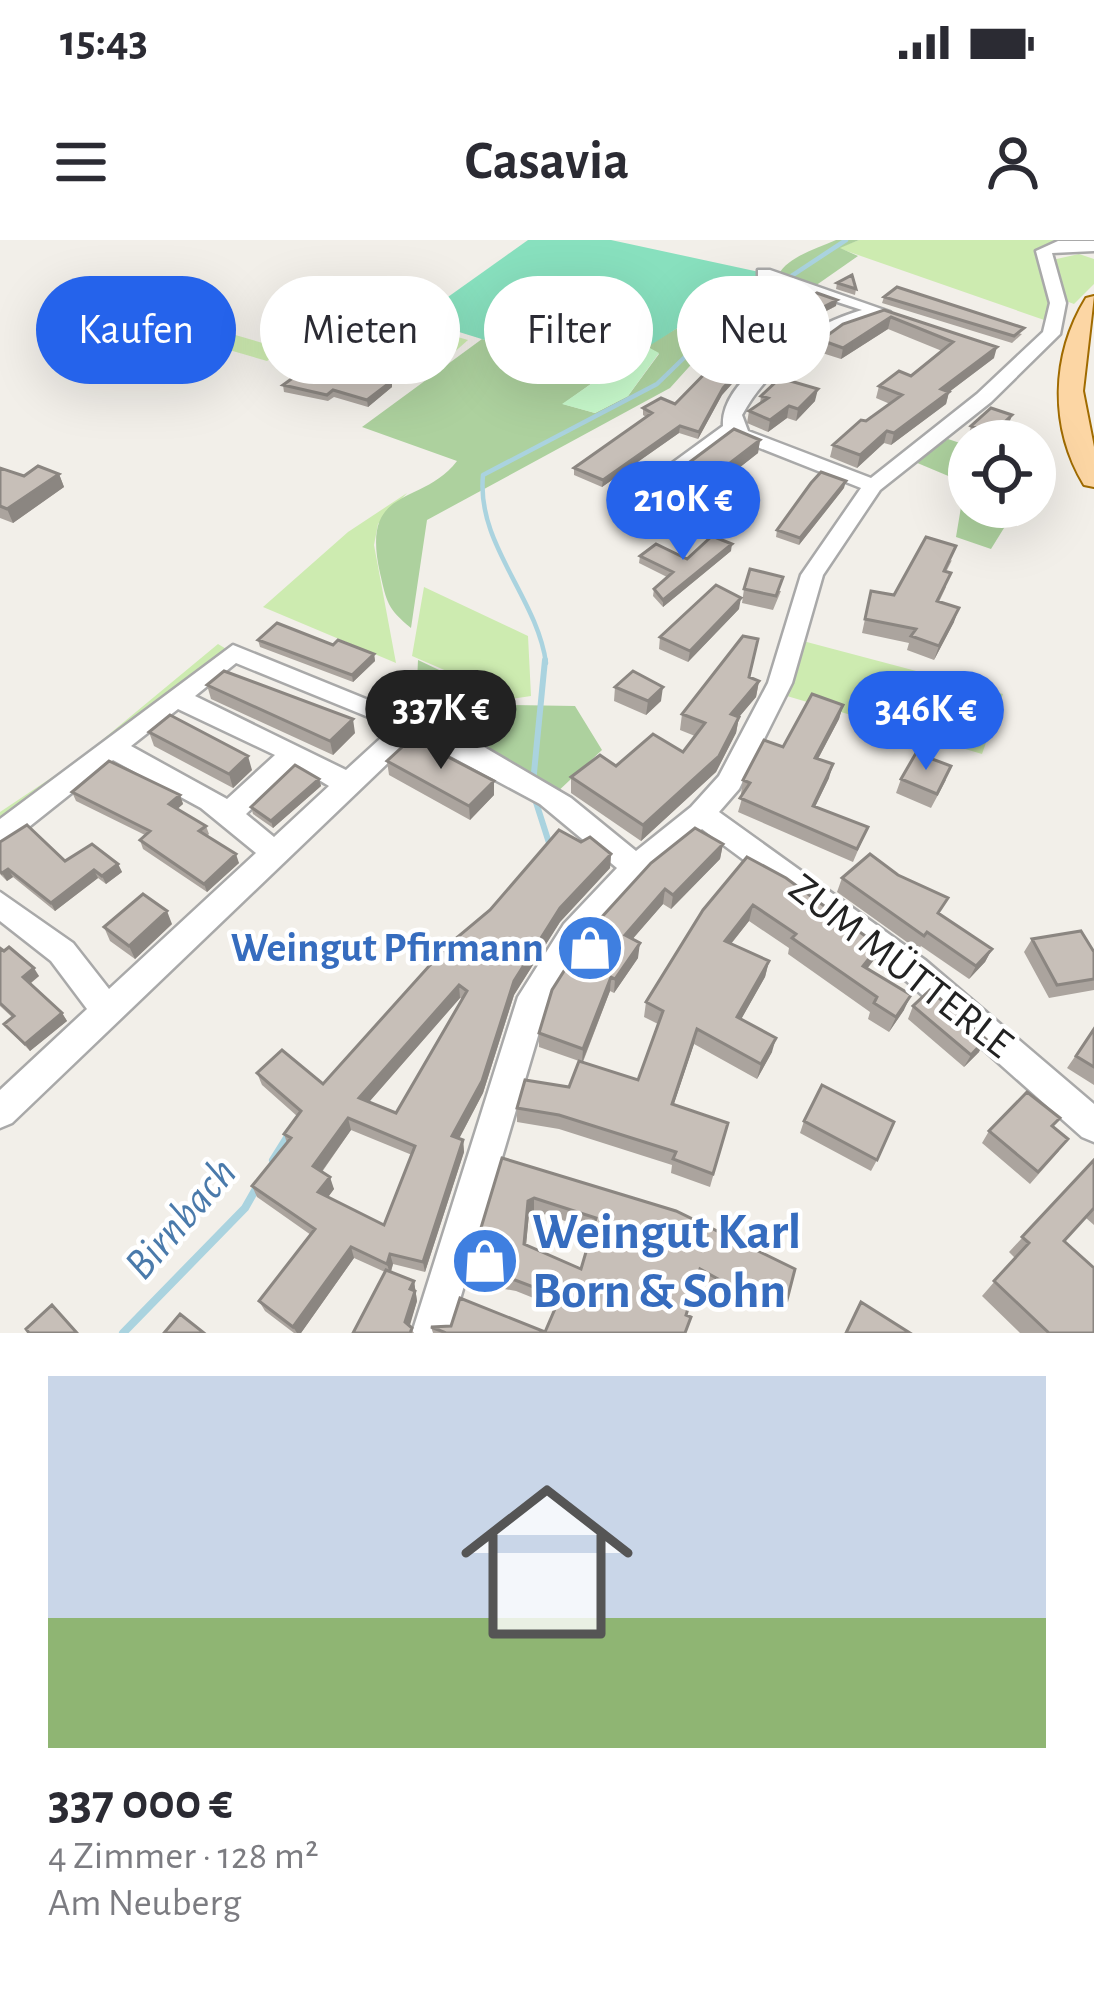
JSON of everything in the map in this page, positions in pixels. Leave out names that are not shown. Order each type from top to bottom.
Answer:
[{"type":"main road","points":[[1094,304],[1073,350],[1069,383],[1073,423],[1094,479]]},
{"type":"street","points":[[431,1333],[534,997],[560,952],[636,867],[701,814],[729,782],[773,700],[812,574],[873,486],[1016,355],[1051,334],[1059,310],[1045,261],[1062,252],[1094,250]]},
{"type":"street","points":[[764,273],[902,318]]},
{"type":"street","points":[[648,488],[733,428],[735,406],[788,353],[830,325],[882,312]]},
{"type":"street","points":[[733,428],[873,486]]},
{"type":"street","points":[[0,834],[232,653],[411,725],[530,785],[565,807],[636,867]]},
{"type":"street","points":[[175,698],[294,753],[348,784]]},
{"type":"street","points":[[0,1112],[411,725]]},
{"type":"street","points":[[112,748],[228,814],[276,854]]},
{"type":"street","points":[[228,814],[294,753]]},
{"type":"street","name":"ZUM MÜTTERLE","points":[[701,814],[914,970],[1094,1126]]},
{"type":"street","points":[[0,904],[62,952],[109,1013]]},
{"type":"green space","points":[[528,240],[611,240],[764,273],[677,276],[677,328],[653,344],[653,276],[484,276],[484,340],[460,332],[460,288]]},
{"type":"green space","points":[[836,240],[859,240],[840,248],[858,256],[829,276],[778,275],[796,258]]},
{"type":"green space","points":[[859,240],[1094,240],[1094,244],[1044,247],[1036,254],[1049,297],[1050,322],[838,248]]},
{"type":"green space","points":[[1079,254],[1094,259],[1094,284],[1074,304],[1066,301],[1052,260]]},
{"type":"green space","points":[[677,328],[677,380],[670,388],[427,520],[411,628],[387,598],[376,544],[379,524],[386,510],[443,476],[457,461],[362,427],[421,384],[460,384],[460,355],[482,339],[484,384],[591,384],[563,404],[595,413],[628,396],[637,384],[653,384],[653,362],[659,354],[653,350],[653,342]]},
{"type":"green space","points":[[236,335],[260,342],[260,359],[236,352]]},
{"type":"green space","points":[[591,384],[637,384],[628,396],[595,413],[562,404]]},
{"type":"green space","points":[[948,439],[948,476],[915,462]]},
{"type":"green space","points":[[407,493],[378,524],[374,545],[396,663],[263,607],[348,532]]},
{"type":"green space","points":[[958,528],[1004,528],[991,549],[956,537]]},
{"type":"green space","points":[[424,587],[528,636],[531,696],[511,699],[412,656]]},
{"type":"green space","points":[[803,641],[1003,694],[982,754],[787,696]]},
{"type":"green space","points":[[218,644],[233,653],[0,834],[0,812],[78,760]]},
{"type":"green space","points":[[418,660],[513,705],[575,706],[602,750],[554,795],[415,727]]},
{"type":"building","points":[[852,275],[856,289],[837,283]]},
{"type":"building","points":[[897,287],[1024,328],[1014,336],[884,297]]},
{"type":"building","points":[[884,310],[997,347],[941,389],[949,392],[894,433],[887,431],[860,455],[833,445],[861,420],[902,395],[879,386],[899,371],[911,376],[953,342],[891,317],[843,348],[830,343],[830,333]]},
{"type":"building","points":[[388,384],[367,400],[333,390],[327,395],[283,385]]},
{"type":"building","points":[[695,384],[727,384],[699,432],[680,426],[603,480],[574,468],[652,413],[643,408],[661,398],[675,404]]},
{"type":"building","points":[[774,384],[818,389],[798,409],[789,406],[770,420],[749,411],[768,398],[761,396]]},
{"type":"building","points":[[991,408],[1012,415],[1007,420],[978,420]]},
{"type":"building","points":[[734,429],[760,440],[670,509],[643,497]]},
{"type":"building","points":[[38,466],[59,474],[7,509],[0,506],[0,468],[24,476]]},
{"type":"building","points":[[821,472],[846,481],[800,538],[777,530],[811,483]]},
{"type":"building","points":[[712,536],[732,544],[663,600],[654,589],[673,572],[640,556],[656,544],[687,559]]},
{"type":"building","points":[[926,537],[956,546],[944,571],[951,573],[937,601],[959,608],[939,646],[911,636],[916,629],[865,619],[871,591],[894,595]]},
{"type":"building","points":[[750,569],[783,577],[776,596],[744,589]]},
{"type":"building","points":[[716,585],[741,598],[690,651],[660,637]]},
{"type":"building","points":[[277,623],[333,645],[338,640],[374,654],[352,675],[258,640]]},
{"type":"building","points":[[743,636],[758,639],[749,677],[759,681],[731,714],[739,717],[719,756],[643,825],[571,777],[600,755],[616,766],[653,734],[683,752],[705,723],[682,714]]},
{"type":"building","points":[[224,671],[353,719],[330,741],[207,685]]},
{"type":"building","points":[[633,671],[663,687],[648,701],[615,687]]},
{"type":"building","points":[[812,694],[843,705],[815,758],[833,764],[813,806],[868,827],[857,849],[740,798],[750,783],[743,780],[764,740],[783,747]]},
{"type":"building","points":[[170,715],[248,756],[229,774],[149,732]]},
{"type":"building","points":[[412,738],[494,781],[469,806],[387,761]]},
{"type":"building","points":[[916,753],[951,766],[937,794],[901,779]]},
{"type":"building","points":[[109,761],[180,795],[169,804],[206,826],[199,831],[236,854],[204,884],[140,840],[150,831],[72,792]]},
{"type":"building","points":[[295,765],[319,779],[271,821],[251,807]]},
{"type":"building","points":[[27,825],[65,861],[92,844],[118,864],[102,876],[94,870],[51,903],[8,869],[0,871],[0,842]]},
{"type":"building","points":[[695,828],[723,844],[673,895],[665,889],[625,935],[640,943],[615,979],[611,977],[583,1049],[539,1033],[552,990],[590,930],[651,863]]},
{"type":"building","points":[[559,830],[581,842],[590,837],[611,854],[560,908],[514,981],[482,1081],[452,1136],[463,1140],[423,1262],[390,1254],[387,1264],[351,1247],[293,1327],[259,1301],[315,1229],[252,1186],[291,1138],[284,1134],[301,1111],[257,1073],[282,1050],[323,1084],[448,945],[490,910]],"holes":[[[459,985],[467,991],[396,1113],[359,1098]],[[348,1118],[415,1146],[384,1225],[318,1192],[330,1177],[313,1166]]]},
{"type":"building","points":[[870,854],[898,875],[948,898],[938,913],[992,949],[976,966],[842,878]]},
{"type":"building","points":[[747,857],[786,878],[879,946],[863,966],[911,995],[896,1017],[874,1003],[877,997],[753,905],[725,941],[769,961],[737,1017],[776,1038],[761,1064],[697,1029],[672,1104],[728,1123],[713,1174],[673,1159],[676,1152],[559,1115],[517,1108],[525,1080],[569,1087],[579,1061],[638,1080],[663,1011],[646,1002],[703,910]]},
{"type":"building","points":[[143,894],[167,911],[129,946],[104,927]]},
{"type":"building","points":[[1081,931],[1094,952],[1094,979],[1057,985],[1032,939]]},
{"type":"building","points":[[9,947],[34,968],[23,977],[62,1013],[25,1044],[4,1024],[14,1016],[0,1003],[0,948]]},
{"type":"building","points":[[930,990],[986,1039],[971,1055],[913,1006]]},
{"type":"building","points":[[1094,1029],[1094,1067],[1076,1056]]},
{"type":"building","points":[[822,1085],[894,1122],[877,1160],[804,1121]]},
{"type":"building","points":[[1027,1092],[1060,1118],[1052,1126],[1068,1139],[1038,1172],[989,1131]]},
{"type":"building","points":[[502,1158],[676,1211],[795,1269],[787,1300],[751,1284],[747,1295],[700,1269],[685,1333],[446,1333],[431,1327],[451,1326],[460,1298],[545,1332],[560,1297],[515,1280],[468,1271]],"holes":[[[534,1198],[596,1218],[581,1269],[524,1244],[528,1201]]]},
{"type":"building","points":[[1094,1160],[1094,1208],[1064,1241],[1094,1268],[1094,1333],[1049,1333],[994,1281],[1029,1243],[1022,1237]]},
{"type":"building","points":[[386,1270],[414,1281],[405,1322],[412,1328],[410,1333],[353,1333]]},
{"type":"building","points":[[861,1302],[910,1333],[846,1333]]},
{"type":"building","points":[[52,1305],[77,1333],[29,1333],[26,1329]]},
{"type":"building","points":[[180,1314],[204,1333],[164,1333]]},
{"type":"waterway","name":"Birnbach","points":[[546,663],[531,615],[489,524],[483,475],[657,384],[720,323],[846,240]]},
{"type":"waterway","name":"Birnbach","points":[[533,783],[545,660]]},
{"type":"waterway","name":"Birnbach","points":[[534,796],[550,846]]},
{"type":"waterway","name":"Birnbach","points":[[273,1160],[288,1136]]},
{"type":"waterway","name":"Birnbach","points":[[123,1333],[245,1208],[257,1187]]},
{"type":"place","name":"Weingut Pfirmann","points":[[590,948]]},
{"type":"place","name":"Weingut Karl Born & Sohn","points":[[485,1261]]}]
